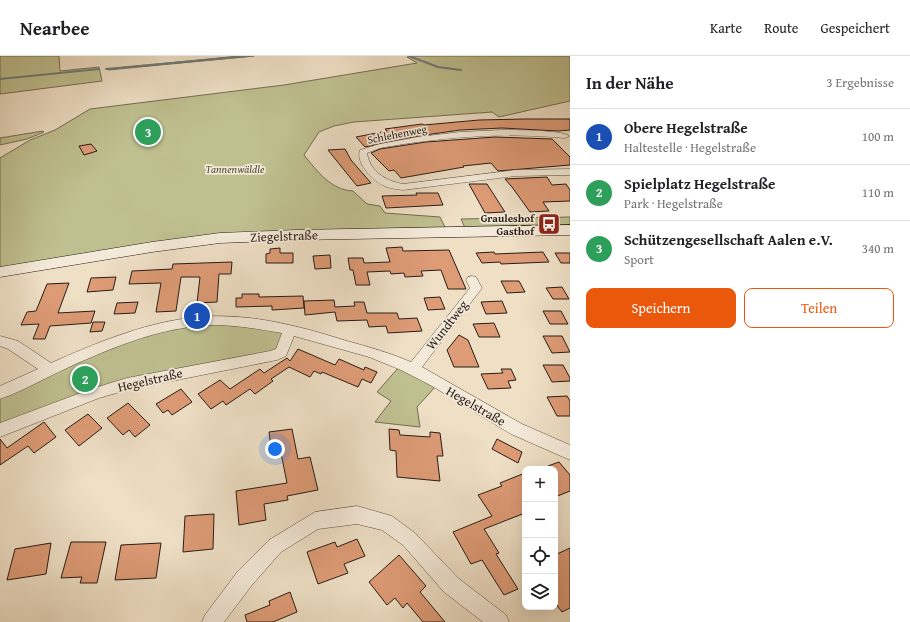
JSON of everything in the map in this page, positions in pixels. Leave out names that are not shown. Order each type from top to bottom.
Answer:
[{"type":"main road","name":"Ziegelstraße","points":[[0,272],[152,247],[220,238],[570,230]]},
{"type":"street","name":"Schlehenweg","points":[[568,138],[536,132],[454,135],[369,148],[363,152],[363,160],[380,179],[391,185],[403,187],[515,173],[570,172]]},
{"type":"street","name":"Wundtweg","points":[[413,369],[476,288],[472,280]]},
{"type":"street","name":"Hegelstraße","points":[[0,393],[50,370],[129,338],[166,326],[206,321],[251,323],[290,330],[336,342],[413,369],[511,426],[570,453]]},
{"type":"street","name":"Hegelstraße","points":[[0,430],[96,393],[127,384],[272,356],[281,352],[290,330]]},
{"type":"street","points":[[0,341],[13,345],[50,370]]},
{"type":"street","points":[[212,622],[245,578],[275,546],[315,521],[357,514],[386,522],[409,539],[451,585],[499,622]]},
{"type":"green space","points":[[0,56],[59,56],[60,71],[99,67],[102,81],[0,94]]},
{"type":"green space","points":[[239,56],[254,56],[107,69]]},
{"type":"green space","name":"Tannenwäldle","points":[[570,56],[570,101],[499,117],[492,112],[354,122],[334,126],[319,132],[304,155],[325,179],[345,190],[353,191],[367,204],[380,206],[385,213],[440,217],[446,229],[259,233],[0,268],[0,158],[30,140],[55,130],[90,109],[284,85],[417,63],[407,57]]},
{"type":"green space","points":[[44,132],[27,139],[0,145],[0,138]]},
{"type":"green space","points":[[570,217],[570,228],[466,230],[461,219]]},
{"type":"green space","points":[[206,321],[290,330],[281,352],[127,384],[0,430],[0,393],[129,338]]},
{"type":"green space","points":[[399,367],[436,386],[417,407],[420,427],[375,422],[391,401],[377,392]]},
{"type":"building","points":[[570,119],[570,130],[558,131],[502,128],[460,130],[418,136],[365,147],[356,137],[387,131],[385,129],[422,124],[479,120]]},
{"type":"building","points":[[495,137],[552,139],[570,157],[570,165],[498,171],[491,163],[463,166],[464,167],[401,178],[394,170],[389,171],[371,153],[380,149],[426,142]]},
{"type":"building","points":[[91,144],[97,151],[84,155],[79,146]]},
{"type":"building","points":[[345,149],[351,160],[371,183],[357,186],[328,150]]},
{"type":"building","points":[[547,177],[552,185],[566,184],[570,190],[570,201],[543,202],[549,211],[530,212],[505,179]]},
{"type":"building","points":[[469,184],[487,184],[505,212],[485,213]]},
{"type":"building","points":[[416,193],[438,193],[443,205],[386,208],[382,196],[417,195]]},
{"type":"building","points":[[402,247],[403,251],[449,250],[466,289],[448,289],[441,270],[421,271],[423,276],[405,277],[404,273],[391,274],[390,271],[367,272],[370,285],[356,285],[353,270],[350,270],[348,258],[363,258],[364,263],[390,262],[386,248]]},
{"type":"building","points":[[280,248],[280,253],[293,253],[293,263],[266,263],[266,254],[270,253],[270,249]]},
{"type":"building","points":[[494,252],[495,254],[543,252],[549,262],[501,264],[500,262],[482,263],[476,253]]},
{"type":"building","points":[[555,253],[570,253],[570,263],[561,263]]},
{"type":"building","points":[[330,255],[331,268],[315,269],[313,256]]},
{"type":"building","points":[[232,262],[231,274],[219,274],[217,302],[197,303],[200,277],[181,277],[176,311],[156,312],[161,283],[129,284],[132,271],[172,269],[173,264]]},
{"type":"building","points":[[116,277],[113,290],[87,292],[91,278]]},
{"type":"building","points":[[501,281],[519,281],[525,292],[507,293]]},
{"type":"building","points":[[69,283],[58,313],[95,311],[91,323],[50,326],[45,339],[33,339],[39,324],[21,325],[27,312],[36,311],[47,284]]},
{"type":"building","points":[[562,287],[569,299],[553,299],[546,288]]},
{"type":"building","points":[[242,294],[259,294],[259,297],[303,296],[304,308],[272,310],[272,306],[236,307],[236,298],[242,298]]},
{"type":"building","points":[[440,297],[445,309],[428,310],[424,298]]},
{"type":"building","points":[[334,300],[335,307],[355,306],[354,302],[364,302],[367,313],[397,313],[399,319],[417,318],[422,331],[388,333],[386,326],[369,327],[367,320],[337,321],[335,312],[305,315],[304,301]]},
{"type":"building","points":[[502,301],[507,313],[486,314],[481,302]]},
{"type":"building","points":[[138,302],[135,313],[114,314],[117,303]]},
{"type":"building","points":[[543,311],[561,311],[568,324],[550,324]]},
{"type":"building","points":[[93,322],[105,322],[102,331],[90,332]]},
{"type":"building","points":[[494,323],[500,337],[479,337],[473,324]]},
{"type":"building","points":[[459,335],[468,340],[479,367],[454,367],[447,350]]},
{"type":"building","points":[[543,336],[562,336],[570,352],[552,353]]},
{"type":"building","points":[[298,349],[335,365],[339,359],[364,370],[365,367],[377,372],[371,383],[362,379],[358,387],[322,372],[321,374],[314,371],[310,377],[289,367],[271,379],[273,381],[255,394],[250,389],[226,405],[223,401],[211,409],[198,394],[220,380],[230,389],[260,369],[264,373],[287,358],[290,361]]},
{"type":"building","points":[[543,365],[563,365],[570,378],[570,381],[552,382]]},
{"type":"building","points":[[501,369],[511,369],[516,380],[508,381],[511,388],[488,389],[481,374],[503,373]]},
{"type":"building","points":[[181,389],[192,402],[172,415],[168,410],[163,413],[156,404]]},
{"type":"building","points":[[567,396],[570,401],[570,416],[557,416],[547,397]]},
{"type":"building","points":[[128,403],[150,425],[135,437],[129,430],[123,435],[107,418]]},
{"type":"building","points":[[88,414],[102,428],[79,446],[65,430]]},
{"type":"building","points":[[44,422],[56,437],[34,453],[28,446],[0,465],[0,439],[7,448]]},
{"type":"building","points":[[292,429],[298,459],[310,457],[318,490],[287,496],[288,500],[264,504],[266,520],[239,525],[236,491],[287,483],[281,453],[272,455],[269,432]]},
{"type":"building","points":[[389,429],[399,430],[400,435],[430,437],[430,432],[440,433],[443,456],[437,456],[440,481],[397,477],[396,451],[390,450]]},
{"type":"building","points":[[497,439],[522,452],[518,463],[492,449]]},
{"type":"building","points":[[559,462],[570,475],[570,491],[558,496],[558,466],[548,466]]},
{"type":"building","points":[[522,474],[522,514],[484,529],[499,553],[496,554],[518,589],[504,595],[482,560],[471,564],[453,532],[492,516],[478,495],[502,486],[500,483]]},
{"type":"building","points":[[214,514],[213,549],[183,552],[185,516]]},
{"type":"building","points":[[357,539],[365,556],[344,564],[348,573],[318,584],[307,552],[335,542],[337,547]]},
{"type":"building","points":[[71,542],[106,542],[97,583],[80,583],[82,577],[61,578]]},
{"type":"building","points":[[51,543],[46,574],[7,580],[15,549]]},
{"type":"building","points":[[161,543],[156,578],[115,580],[121,545]]},
{"type":"building","points":[[570,548],[570,608],[562,612],[558,607],[558,554]]},
{"type":"building","points":[[399,555],[426,586],[420,592],[445,622],[423,622],[407,603],[403,608],[395,598],[387,605],[369,582]]},
{"type":"building","points":[[290,592],[297,612],[273,622],[247,622],[245,615],[270,605],[269,601]]},
{"type":"waterway","points":[[106,69],[249,56]]},
{"type":"waterway","points":[[409,56],[438,67],[461,70]]},
{"type":"waterway","points":[[0,79],[99,69]]},
{"type":"place","name":"Schützengesellschaft Aalen e.V.","points":[[148,132]]},
{"type":"place","name":"Grauleshof Gasthof","points":[[549,224]]},
{"type":"place","name":"Obere Hegelstraße","points":[[197,316]]},
{"type":"place","name":"Spielplatz Hegelstraße","points":[[85,379]]}]
